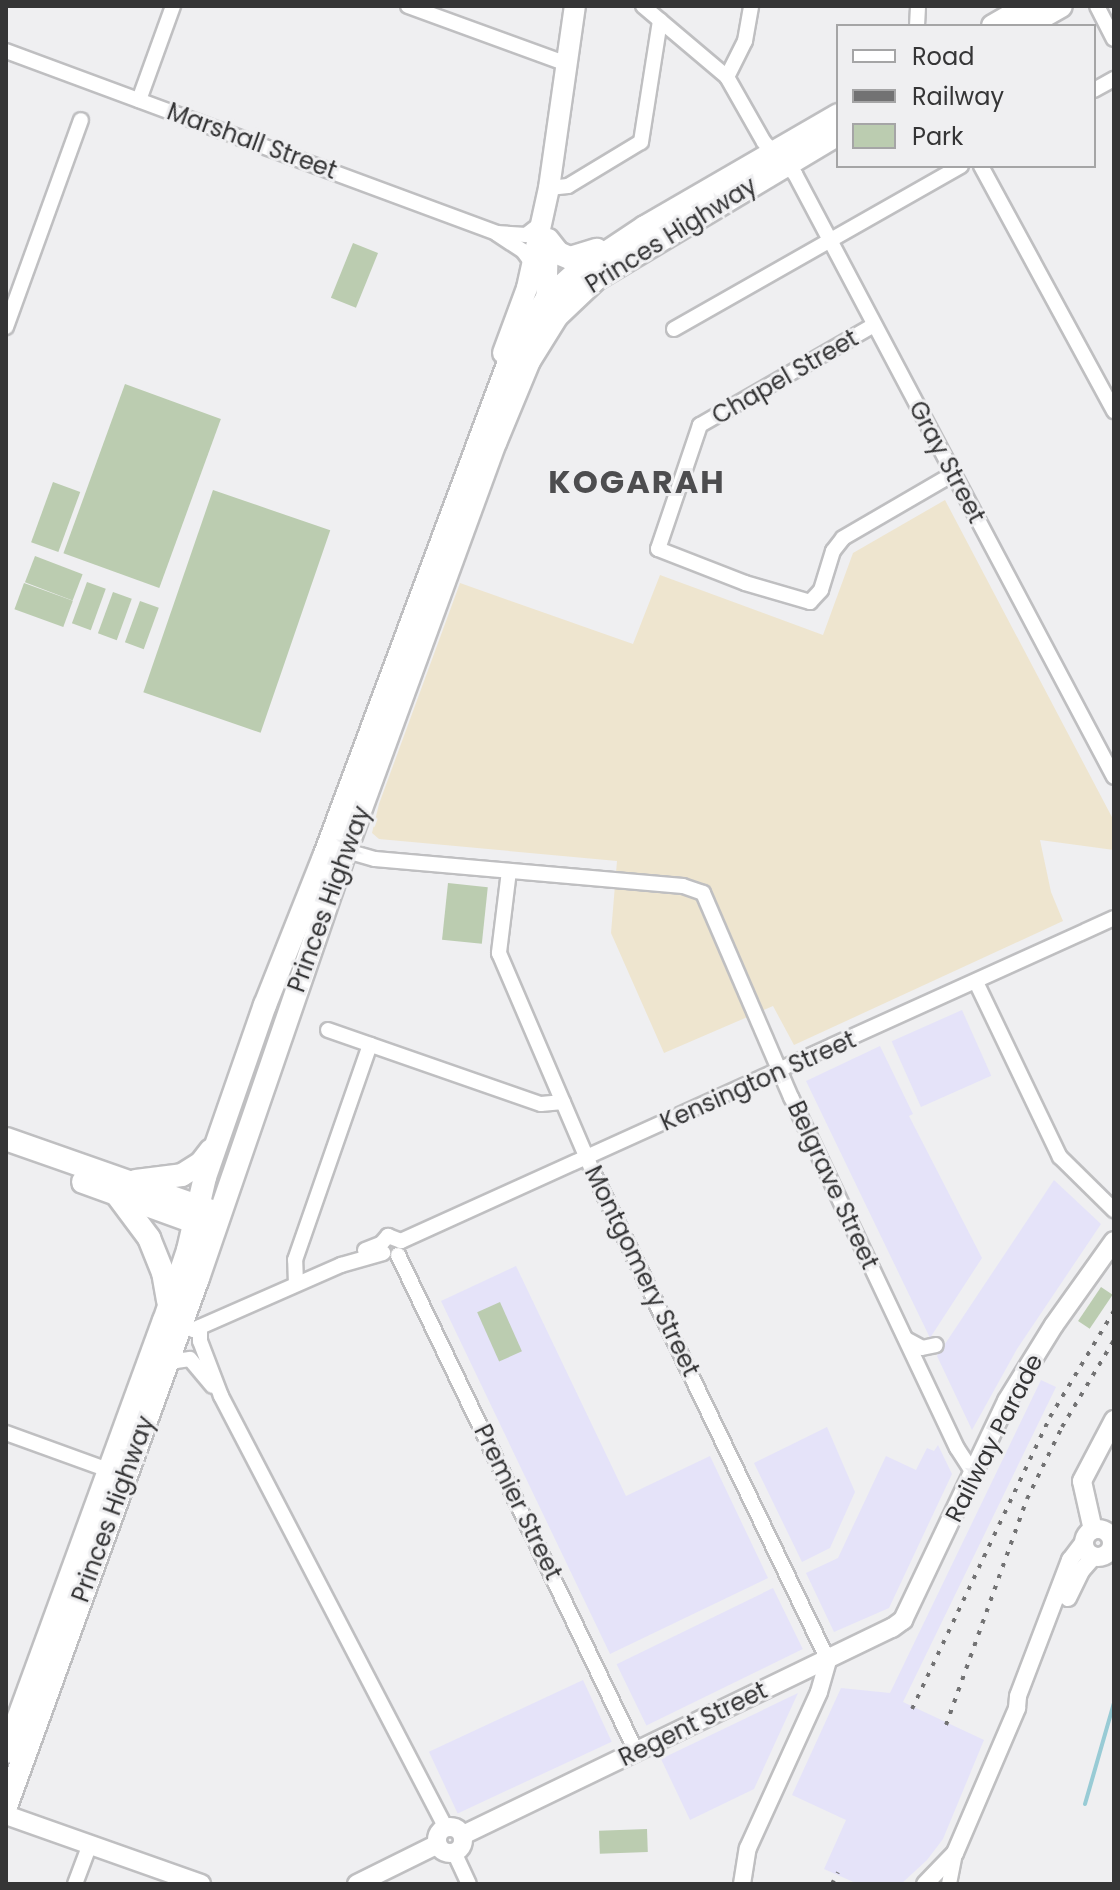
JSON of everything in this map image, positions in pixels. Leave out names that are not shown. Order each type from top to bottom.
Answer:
[{"type":"highway","points":[[996,24],[1027,6]]},
{"type":"highway","points":[[1030,24],[1061,6]]},
{"type":"highway","name":"Princes Highway","points":[[6,1806],[174,1337],[206,1218],[218,1139],[275,976],[337,848],[521,378],[545,333],[567,303],[596,279],[780,158],[836,116]]},
{"type":"highway","name":"Princes Highway","points":[[6,1752],[12,1712],[206,1218],[480,432],[515,346],[546,300],[576,273],[645,227],[780,158],[836,135]]},
{"type":"highway","points":[[545,231],[558,253],[577,258],[645,227]]},
{"type":"highway","points":[[6,1139],[102,1174],[126,1188],[163,1272],[169,1306]]},
{"type":"highway","points":[[126,1188],[173,1178],[191,1170],[218,1139]]},
{"type":"highway","points":[[6,1155],[126,1188],[206,1218]]},
{"type":"main road","points":[[545,333],[545,231],[549,188],[577,8]]},
{"type":"main road","points":[[480,432],[482,407],[519,314],[545,231]]},
{"type":"main road","name":"Railway Parade","points":[[914,1603],[1020,1379],[1114,1241]]},
{"type":"main road","points":[[1098,1550],[1082,1481],[1114,1420]]},
{"type":"main road","name":"Regent Street","points":[[446,1841],[463,1843],[463,1835],[898,1625],[914,1603]]},
{"type":"main road","points":[[6,1815],[201,1884]]},
{"type":"main road","points":[[357,1884],[446,1841]]},
{"type":"street","points":[[139,100],[173,6]]},
{"type":"street","points":[[408,6],[567,64]]},
{"type":"street","name":"Gray Street","points":[[643,6],[727,77],[780,158],[795,174],[1114,777]]},
{"type":"street","points":[[727,77],[745,41],[751,6]]},
{"type":"street","points":[[1097,6],[1114,39]]},
{"type":"street","points":[[549,188],[568,186],[641,142],[660,20]]},
{"type":"street","name":"Marshall Street","points":[[6,51],[497,233],[523,251],[533,265]]},
{"type":"street","points":[[1096,89],[1114,79]]},
{"type":"street","points":[[6,327],[81,120]]},
{"type":"street","points":[[674,329],[957,168]]},
{"type":"street","points":[[982,168],[1114,411]]},
{"type":"street","name":"Marshall Street","points":[[497,233],[526,235],[545,231]]},
{"type":"street","name":"Chapel Street","points":[[874,325],[700,425],[657,544],[662,554],[801,602],[810,602],[821,590],[833,551],[843,538],[953,474]]},
{"type":"street","points":[[337,848],[375,859],[509,871]]},
{"type":"street","name":"Belgrave Street","points":[[509,871],[683,886],[703,893],[781,1071],[906,1339],[973,1473]]},
{"type":"street","name":"Montgomery Street","points":[[509,871],[499,953],[586,1157],[828,1660]]},
{"type":"street","name":"Kensington Street","points":[[174,1337],[341,1265],[391,1248],[1114,918]]},
{"type":"street","points":[[1091,928],[1114,926]]},
{"type":"street","points":[[976,982],[1060,1157],[1114,1210]]},
{"type":"street","points":[[328,1030],[541,1104],[563,1102]]},
{"type":"street","points":[[296,1284],[295,1260],[370,1045]]},
{"type":"street","name":"Premier Street","points":[[391,1248],[636,1751]]},
{"type":"street","points":[[200,1327],[200,1341],[221,1396],[469,1884]]},
{"type":"street","points":[[906,1339],[922,1348],[936,1345]]},
{"type":"street","points":[[162,1369],[176,1361],[190,1359],[221,1396]]},
{"type":"street","points":[[6,1433],[108,1470]]},
{"type":"street","points":[[949,1884],[955,1853],[1017,1708],[1018,1696],[1070,1560],[1098,1550]]},
{"type":"street","points":[[742,1884],[748,1848],[819,1692],[828,1660]]},
{"type":"street","points":[[75,1884],[90,1844]]},
{"type":"street","points":[[925,1884],[955,1853]]},
{"type":"shaded area","points":[[945,500],[1114,821],[1114,850],[1040,840],[1051,892],[1063,921],[794,1045],[773,1006],[664,1053],[611,933],[617,861],[379,839],[372,833],[379,804],[460,583],[633,644],[660,575],[823,635],[853,553]]},
{"type":"shaded area","points":[[962,1010],[991,1076],[921,1107],[892,1041]]},
{"type":"shaded area","points":[[880,1046],[913,1114],[909,1116],[982,1258],[930,1338],[806,1081]]},
{"type":"shaded area","points":[[1054,1180],[1101,1224],[1017,1349],[972,1430],[937,1356]]},
{"type":"shaded area","points":[[516,1266],[626,1496],[710,1456],[768,1578],[610,1654],[441,1301]]},
{"type":"shaded area","points":[[1041,1380],[1056,1387],[903,1702],[984,1740],[943,1839],[927,1860],[901,1884],[858,1884],[824,1869],[846,1820],[792,1795],[841,1688],[890,1693]]},
{"type":"shaded area","points":[[827,1427],[855,1492],[830,1548],[802,1562],[754,1463]]},
{"type":"shaded area","points":[[938,1445],[952,1474],[889,1608],[834,1632],[806,1573],[838,1558],[886,1456],[916,1470],[927,1448],[934,1451]]},
{"type":"shaded area","points":[[773,1588],[803,1649],[646,1725],[617,1664]]},
{"type":"shaded area","points":[[583,1680],[612,1742],[458,1813],[429,1752]]},
{"type":"shaded area","points":[[798,1693],[754,1789],[690,1820],[661,1759]]},
{"type":"green space","points":[[353,243],[378,253],[356,308],[331,298]]},
{"type":"green space","points":[[125,384],[221,419],[159,588],[63,553]]},
{"type":"green space","points":[[53,482],[80,492],[58,552],[31,542]]},
{"type":"green space","points":[[213,490],[330,530],[261,733],[143,692]]},
{"type":"green space","points":[[35,556],[83,574],[73,600],[25,582]]},
{"type":"green space","points":[[87,582],[106,589],[91,630],[72,623]]},
{"type":"green space","points":[[24,583],[73,601],[63,627],[14,609]]},
{"type":"green space","points":[[113,592],[132,599],[117,640],[98,633]]},
{"type":"green space","points":[[140,601],[159,608],[144,649],[125,642]]},
{"type":"green space","points":[[448,883],[488,887],[482,944],[442,940]]},
{"type":"green space","points":[[1101,1287],[1113,1295],[1090,1329],[1078,1321]]},
{"type":"green space","points":[[500,1302],[522,1351],[499,1361],[477,1312]]},
{"type":"green space","points":[[647,1829],[648,1852],[600,1854],[599,1831]]},
{"type":"waterway","points":[[1085,1804],[1114,1703]]},
{"type":"railway","points":[[912,1709],[1050,1417],[1114,1311]]},
{"type":"railway","points":[[946,1725],[1027,1499],[1062,1427],[1114,1340]]},
{"type":"railway","points":[[832,1884],[838,1872]]},
{"type":"district","name":"KOGARAH","points":[[637,482]]}]
